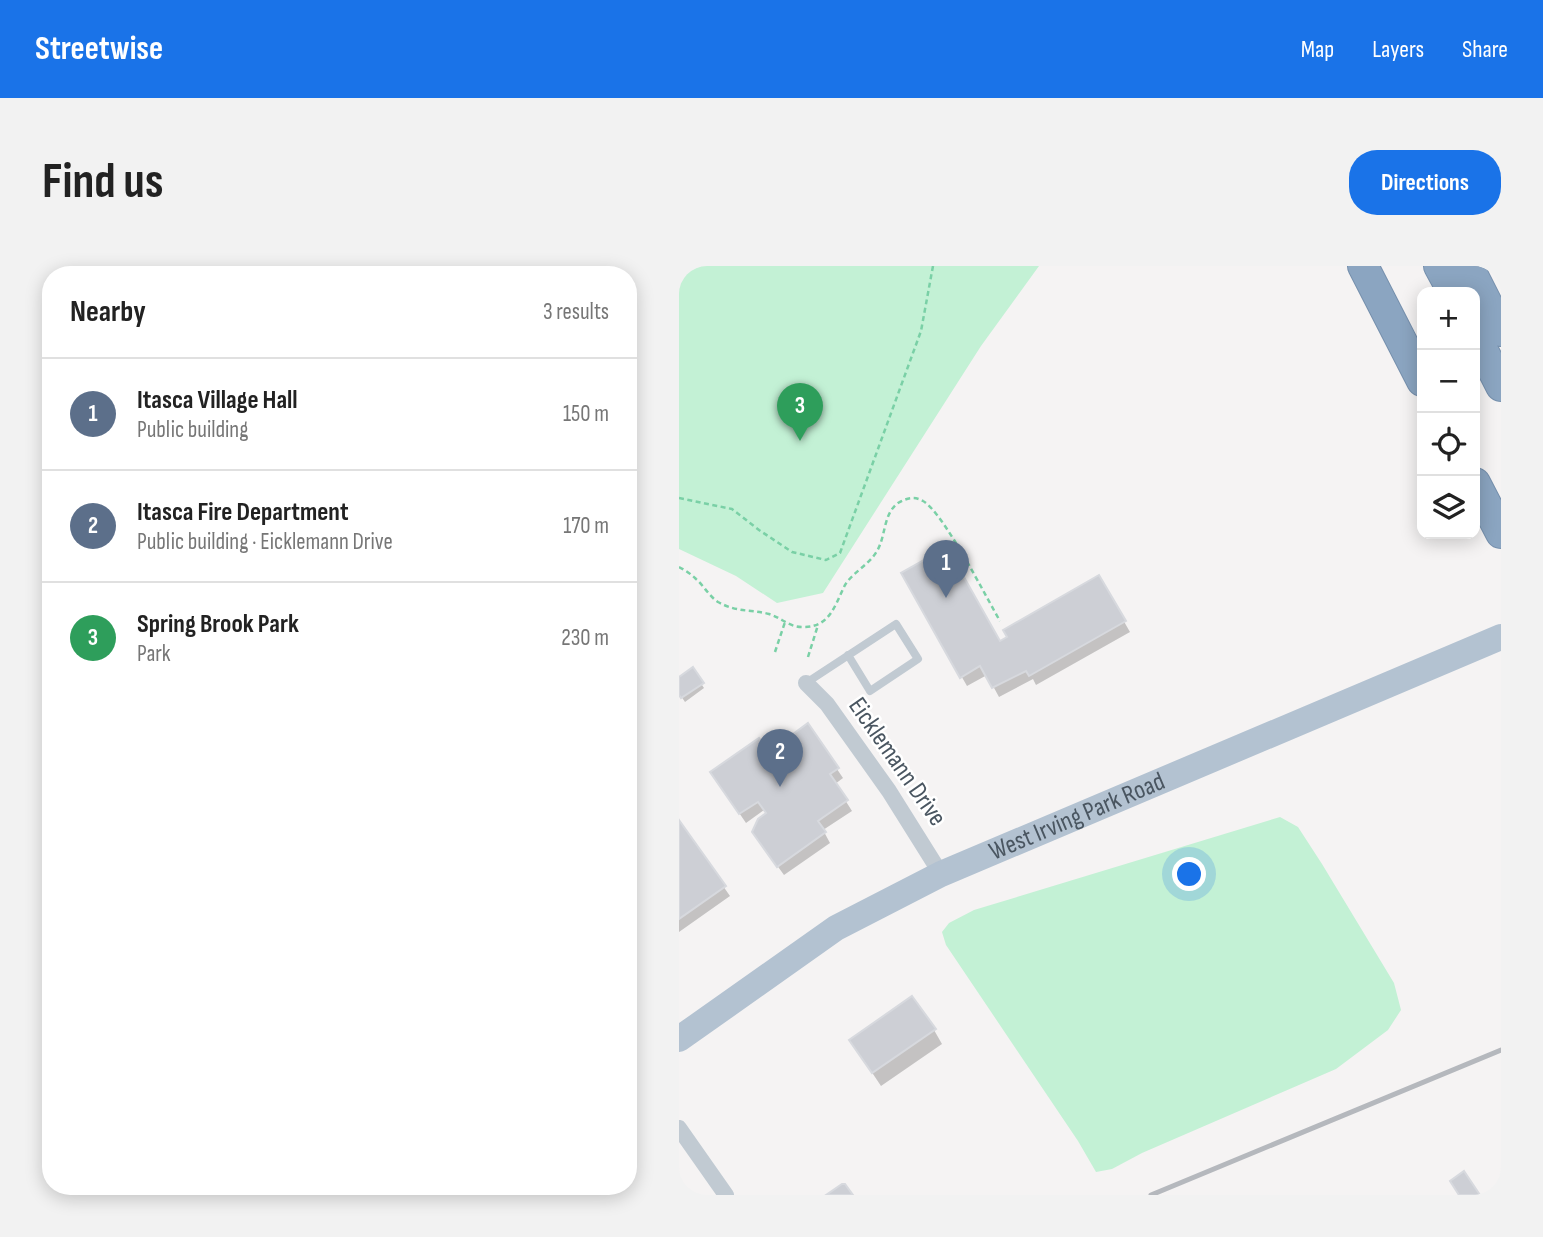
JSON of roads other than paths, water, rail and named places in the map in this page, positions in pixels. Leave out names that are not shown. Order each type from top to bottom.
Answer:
[{"type":"highway","points":[[1363,266],[1417,371]]},
{"type":"highway","points":[[1439,266],[1450,287]]},
{"type":"highway","points":[[1468,266],[1501,331]]},
{"type":"highway","points":[[1480,345],[1501,386]]},
{"type":"highway","points":[[1480,493],[1501,534]]},
{"type":"main road","name":"West Irving Park Road","points":[[679,1039],[836,928],[941,874],[1492,641]]},
{"type":"street","name":"Eicklemann Drive","points":[[806,683],[827,704],[889,791],[941,874]]},
{"type":"street","points":[[679,1128],[726,1195]]},
{"type":"lane","points":[[806,683],[848,655],[896,624],[918,659],[870,691],[848,655]]},
{"type":"railway","points":[[1151,1195],[1501,1050]]},
{"type":"place","name":"Spring Brook Park","points":[[800,441]]},
{"type":"place","name":"Itasca Village Hall","points":[[946,598]]},
{"type":"place","name":"Itasca Fire Department","points":[[780,787]]}]
